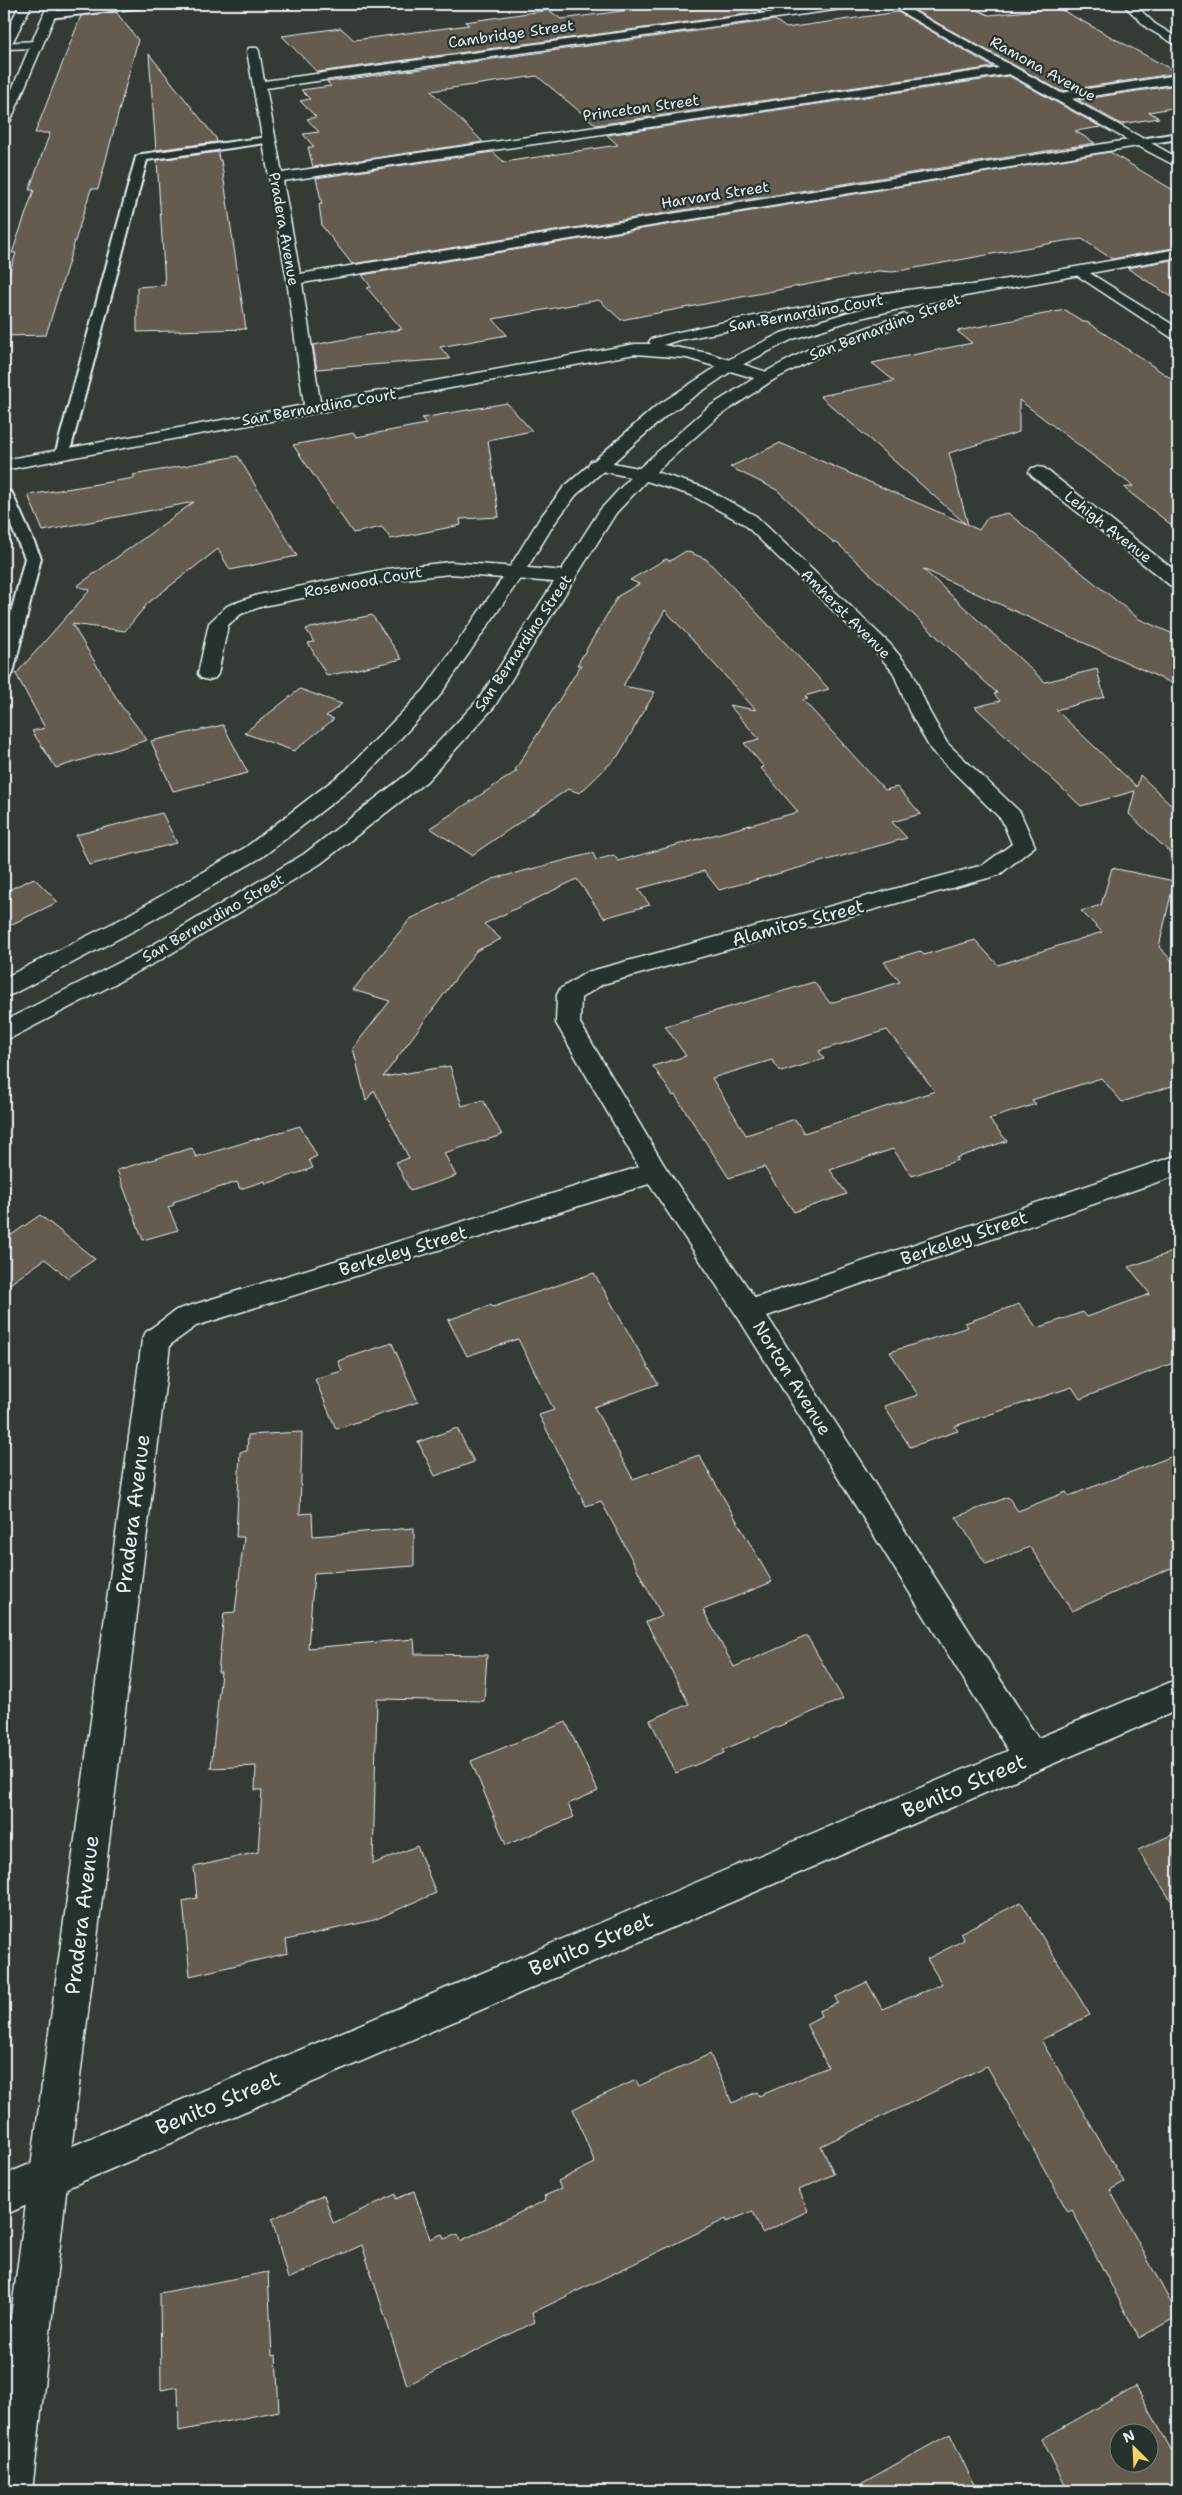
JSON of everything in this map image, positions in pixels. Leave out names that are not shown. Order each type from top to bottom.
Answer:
[{"type":"street","points":[[4,47],[26,4]]},
{"type":"street","name":"Cambridge Street","points":[[259,85],[856,4]]},
{"type":"street","name":"Ramona Avenue","points":[[892,4],[1178,163]]},
{"type":"street","points":[[1128,4],[1151,26],[1178,43]]},
{"type":"street","points":[[4,122],[35,45],[52,9]]},
{"type":"street","points":[[4,47],[35,45]]},
{"type":"street","name":"Pradera Avenue","points":[[253,51],[294,280],[314,408]]},
{"type":"street","name":"Princeton Street","points":[[275,178],[1011,70]]},
{"type":"street","points":[[1059,97],[1178,78]]},
{"type":"street","name":"Harvard Street","points":[[294,280],[1141,142]]},
{"type":"street","name":"San Bernardino Street","points":[[4,988],[129,924],[254,852],[354,774],[431,694],[515,573],[546,522],[570,491],[661,411],[730,365],[787,336],[851,316],[921,300],[1178,253]]},
{"type":"street","points":[[1080,271],[1178,335]]},
{"type":"street","name":"San Bernardino Court","points":[[4,465],[635,349],[676,336],[847,304],[937,291],[980,289]]},
{"type":"street","name":"San Bernardino Street","points":[[4,1030],[154,954],[312,860],[419,776],[486,703],[609,510],[643,474],[713,412],[767,377],[817,351],[897,321],[957,303],[980,289]]},
{"type":"street","name":"San Bernardino Court","points":[[635,349],[662,348],[686,351],[767,377]]},
{"type":"street","name":"Amherst Avenue","points":[[598,465],[643,474],[697,491],[724,504],[750,520],[883,648],[902,672],[919,711],[938,746],[1012,817],[1024,846]]},
{"type":"street","name":"Lehigh Avenue","points":[[1038,472],[1178,582]]},
{"type":"street","name":"Rosewood Court","points":[[208,674],[219,623],[234,610],[258,601],[386,575],[450,568],[567,577]]},
{"type":"street","name":"Alamitos Street","points":[[569,995],[595,978],[990,870],[1024,846]]},
{"type":"street","name":"Norton Avenue","points":[[569,995],[568,1023],[655,1172],[749,1311],[1031,1757]]},
{"type":"street","name":"Berkeley Street","points":[[749,1311],[1178,1165]]},
{"type":"street","name":"Berkeley Street","points":[[156,1340],[186,1318],[655,1172]]},
{"type":"street","name":"Pradera Avenue","points":[[10,2491],[48,2175],[156,1340]]},
{"type":"street","name":"Benito Street","points":[[4,2195],[1178,1694]]},
{"type":"lane","points":[[52,9],[144,4]]},
{"type":"lane","points":[[1141,142],[1178,136]]},
{"type":"lane","points":[[62,455],[142,156],[268,140]]},
{"type":"lane","points":[[4,493],[33,558],[4,673]]},
{"type":"building","points":[[676,4],[749,4],[762,12],[317,72],[282,36],[341,28],[354,40],[469,25],[465,22],[549,10],[561,19]]},
{"type":"building","points":[[964,4],[989,15],[1058,8],[1178,73],[1061,91],[914,10]]},
{"type":"building","points":[[116,12],[138,40],[98,189],[91,189],[46,335],[4,336],[4,289],[16,253],[12,253],[34,190],[29,190],[50,133],[35,133],[81,16]]},
{"type":"building","points":[[898,12],[993,67],[596,125],[537,76],[431,91],[483,142],[313,167],[308,147],[314,147],[303,134],[319,132],[307,119],[316,117],[300,101],[310,99],[301,90],[331,86],[327,82],[775,20],[786,28]]},
{"type":"building","points":[[149,54],[216,138],[217,142],[156,150]]},
{"type":"building","points":[[1009,76],[1101,127],[1075,131],[1095,143],[352,264],[322,226],[319,204],[322,204],[316,178],[493,152],[504,162],[618,145],[607,135]]},
{"type":"building","points":[[1178,85],[1178,107],[1149,112],[1159,118],[1121,124],[1078,100]]},
{"type":"building","points":[[218,152],[219,160],[221,160],[246,329],[137,332],[137,287],[165,285],[157,160]]},
{"type":"building","points":[[1110,152],[1178,193],[1178,247],[1112,259],[1082,239],[1064,241],[893,272],[878,271],[621,320],[599,300],[493,319],[507,335],[440,347],[450,359],[317,369],[313,345],[402,329],[367,288],[371,287],[362,275]]},
{"type":"building","points":[[1178,259],[1178,301],[1127,268]]},
{"type":"building","points":[[1065,310],[1087,322],[1178,383],[1178,530],[1124,488],[1133,486],[1019,400],[1019,432],[949,453],[968,525],[979,530],[987,518],[1008,513],[1139,619],[1178,636],[1178,686],[923,569],[1045,682],[1097,669],[1104,697],[1056,710],[1137,787],[1140,775],[1178,811],[1178,860],[1129,814],[1135,791],[1081,806],[975,707],[1000,701],[994,694],[997,693],[837,543],[834,543],[777,490],[730,467],[780,443],[966,524],[820,396],[894,381],[872,363],[972,343],[957,331]]},
{"type":"building","points":[[507,403],[532,431],[488,440],[499,517],[460,519],[461,525],[391,539],[382,527],[353,533],[293,445],[354,433],[356,437],[426,424],[422,418]]},
{"type":"building","points":[[238,456],[297,556],[230,570],[218,549],[148,603],[125,631],[72,624],[120,704],[147,740],[56,768],[32,731],[45,728],[16,674],[90,590],[77,586],[194,502],[43,531],[28,495],[135,478],[133,475]]},
{"type":"building","points":[[686,551],[706,559],[829,689],[805,696],[808,699],[803,700],[885,790],[897,787],[921,814],[892,822],[907,838],[719,890],[704,871],[638,889],[650,905],[604,918],[577,879],[484,924],[501,939],[476,951],[383,1077],[450,1066],[462,1106],[483,1100],[502,1135],[444,1153],[456,1176],[410,1191],[396,1162],[409,1158],[374,1090],[366,1101],[353,1048],[390,1001],[353,990],[410,919],[493,879],[593,853],[596,860],[614,855],[618,861],[798,812],[761,768],[764,767],[744,743],[759,739],[729,705],[756,710],[665,610],[623,686],[655,692],[618,756],[580,793],[568,789],[472,855],[430,828],[517,771],[515,770],[581,665],[577,665],[618,596],[639,584],[630,580],[666,559],[670,561]]},
{"type":"building","points":[[372,615],[402,659],[327,676],[308,643],[314,642],[306,629]]},
{"type":"building","points":[[300,689],[342,704],[326,716],[334,719],[294,751],[244,733]]},
{"type":"building","points":[[223,725],[248,773],[173,791],[151,741]]},
{"type":"building","points":[[162,813],[177,843],[89,865],[76,835]]},
{"type":"building","points":[[1112,868],[1174,881],[1159,947],[1178,967],[1178,1084],[1122,1102],[1101,1078],[1032,1100],[1036,1104],[989,1119],[1007,1141],[956,1158],[958,1160],[912,1176],[893,1149],[830,1170],[847,1194],[794,1212],[764,1167],[729,1178],[675,1095],[673,1096],[653,1066],[686,1056],[665,1026],[814,982],[830,1003],[900,982],[884,962],[920,951],[924,955],[975,940],[998,965],[1102,932],[1081,911],[1101,905]],"holes":[[[887,1030],[935,1091],[804,1133],[795,1119],[746,1135],[712,1078],[772,1060],[781,1072],[824,1059],[819,1051]]]},
{"type":"building","points":[[34,878],[58,902],[4,928],[4,892]]},
{"type":"building","points":[[300,1126],[317,1156],[309,1160],[313,1168],[266,1184],[265,1181],[240,1189],[237,1182],[173,1202],[174,1205],[168,1207],[178,1230],[143,1240],[117,1170],[192,1148],[196,1157]]},
{"type":"building","points":[[40,1215],[95,1259],[68,1278],[45,1259],[4,1288],[4,1240]]},
{"type":"building","points":[[1178,1250],[1178,1361],[1080,1399],[1072,1387],[955,1426],[958,1431],[910,1447],[884,1406],[918,1395],[890,1352],[968,1327],[965,1323],[1019,1304],[1037,1328],[1083,1312],[1087,1317],[1150,1294],[1129,1267]]},
{"type":"building","points":[[594,1273],[658,1384],[594,1407],[633,1479],[699,1455],[772,1582],[703,1610],[734,1667],[807,1636],[843,1699],[723,1750],[724,1753],[676,1773],[650,1720],[689,1704],[646,1622],[662,1616],[601,1501],[586,1506],[539,1415],[554,1410],[518,1339],[467,1356],[448,1320]]},
{"type":"building","points":[[392,1343],[418,1402],[336,1429],[315,1379],[342,1371],[338,1361]]},
{"type":"building","points":[[457,1428],[474,1462],[435,1476],[418,1442]]},
{"type":"building","points":[[302,1432],[300,1514],[312,1513],[313,1536],[414,1528],[414,1566],[314,1573],[308,1648],[414,1639],[415,1654],[487,1655],[484,1701],[377,1699],[373,1864],[417,1846],[436,1893],[374,1920],[286,1940],[288,1953],[190,1976],[183,1901],[197,1898],[194,1867],[258,1852],[262,1790],[255,1790],[256,1766],[211,1768],[221,1672],[218,1672],[224,1613],[235,1612],[244,1537],[236,1537],[240,1452],[247,1451],[248,1435]]},
{"type":"building","points":[[1178,1454],[1178,1565],[1072,1611],[1030,1547],[986,1564],[956,1517],[1008,1497],[1018,1511],[1066,1492],[1069,1496]]},
{"type":"building","points":[[566,1722],[598,1791],[568,1804],[574,1817],[506,1845],[471,1761]]},
{"type":"building","points":[[1178,1832],[1178,1911],[1138,1850]]},
{"type":"building","points":[[1021,1902],[1090,2015],[1041,2040],[1124,2182],[1110,2190],[1178,2316],[1139,2338],[1072,2210],[1068,2212],[987,2066],[821,2146],[834,2174],[799,2190],[808,2211],[762,2233],[753,2211],[727,2222],[726,2219],[532,2313],[535,2322],[407,2385],[362,2245],[288,2279],[272,2219],[324,2195],[333,2223],[396,2194],[396,2199],[414,2191],[430,2239],[442,2234],[444,2239],[458,2234],[460,2241],[546,2200],[544,2196],[561,2189],[558,2181],[595,2163],[573,2109],[636,2080],[639,2086],[710,2054],[732,2103],[757,2092],[759,2096],[828,2067],[806,2024],[821,2016],[819,2011],[838,2003],[835,1997],[867,1982],[882,2009],[942,1984],[927,1959],[964,1940],[960,1933]]},
{"type":"building","points":[[268,2272],[272,2356],[276,2355],[279,2411],[179,2431],[178,2387],[161,2390],[160,2293]]},
{"type":"building","points":[[1136,2386],[1156,2422],[1110,2422],[1110,2472],[1160,2472],[1160,2429],[1178,2462],[1178,2491],[1068,2491],[1042,2439]]},
{"type":"building","points":[[950,2434],[977,2491],[848,2491]]}]
